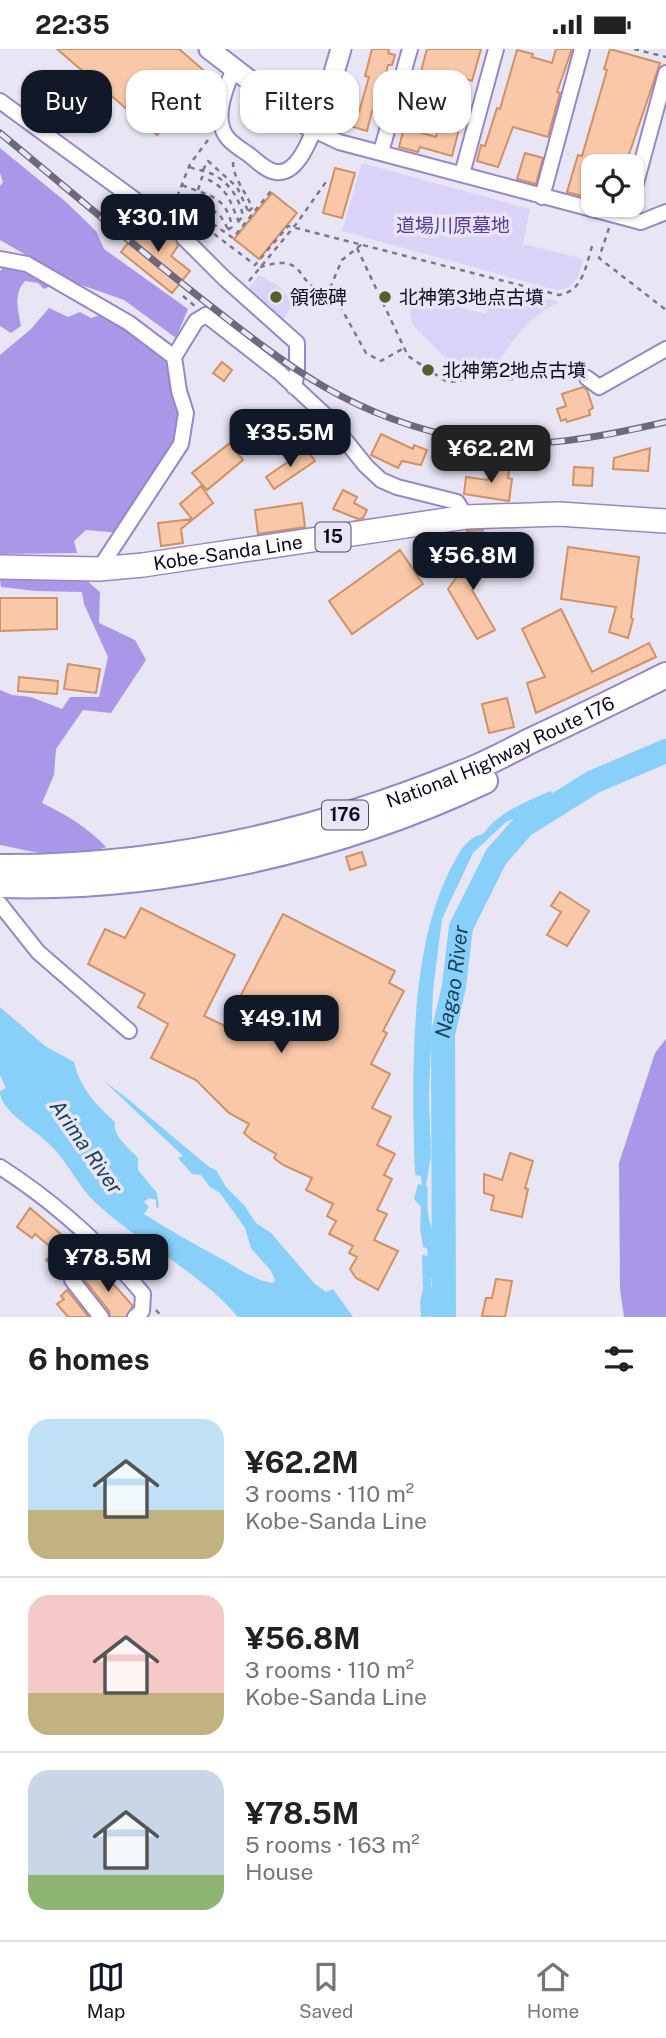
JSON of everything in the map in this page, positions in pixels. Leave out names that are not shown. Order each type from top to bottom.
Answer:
[{"type":"highway","name":"National Highway Route 176","points":[[0,867],[102,864],[185,854],[234,845],[328,821],[462,774],[666,675]]},
{"type":"highway","name":"National Highway Route 176","points":[[0,885],[58,884],[173,874],[230,864],[326,841],[437,803],[666,695]]},
{"type":"main road","name":"Kobe-Sanda Line","points":[[0,567],[99,569],[144,565],[466,517],[559,514],[666,521]]},
{"type":"street","points":[[209,49],[240,74]]},
{"type":"street","points":[[335,70],[341,49]]},
{"type":"street","points":[[381,152],[410,49]]},
{"type":"street","points":[[462,174],[496,49]]},
{"type":"street","points":[[542,197],[582,49]]},
{"type":"street","points":[[234,69],[220,117],[225,135],[241,149],[272,171],[283,171],[298,160],[312,133]]},
{"type":"street","points":[[644,154],[666,73]]},
{"type":"street","points":[[0,101],[157,216]]},
{"type":"street","points":[[320,133],[339,142],[542,197],[581,205]]},
{"type":"street","points":[[631,217],[641,222],[666,212]]},
{"type":"street","points":[[184,238],[297,343],[294,387]]},
{"type":"street","points":[[0,260],[27,264],[104,307],[174,357]]},
{"type":"street","points":[[99,569],[181,445],[186,413],[179,391],[174,357],[202,315],[211,317],[267,362],[324,414],[366,466],[381,480],[397,487],[457,502],[466,517]]},
{"type":"street","points":[[587,378],[599,387],[666,349]]},
{"type":"street","points":[[0,904],[38,952],[129,1031]]},
{"type":"street","points":[[0,1167],[100,1247],[143,1294],[142,1311],[135,1317]]},
{"type":"street","points":[[100,1247],[73,1275],[72,1280],[101,1317]]},
{"type":"path","points":[[634,49],[666,57]]},
{"type":"path","points":[[208,140],[189,166],[173,207],[190,219],[209,221],[233,238],[242,228],[252,208],[244,188],[233,174],[233,162]]},
{"type":"path","points":[[202,170],[208,161],[230,178],[241,194],[249,214]]},
{"type":"path","points":[[189,166],[223,181],[231,189],[242,211],[243,217],[239,221]]},
{"type":"path","points":[[198,190],[202,177],[220,187],[232,202],[242,228]]},
{"type":"path","points":[[240,292],[294,227],[328,179]]},
{"type":"path","points":[[181,184],[207,193],[225,206],[232,227],[226,231]]},
{"type":"path","points":[[249,214],[271,191]]},
{"type":"path","points":[[190,219],[203,204],[220,215],[226,231]]},
{"type":"path","points":[[174,224],[182,214]]},
{"type":"path","points":[[621,217],[599,258],[666,310]]},
{"type":"path","points":[[200,220],[205,227],[255,265],[288,226],[559,295],[571,292],[580,282],[593,243]]},
{"type":"path","points":[[330,288],[342,260],[362,244]]},
{"type":"path","points":[[358,248],[404,348],[412,360],[447,382],[491,378],[495,374],[503,379],[517,380],[565,363],[572,364],[587,378]]},
{"type":"path","points":[[260,267],[288,263],[296,268],[310,285],[322,289],[330,288]]},
{"type":"path","points":[[330,288],[366,353],[381,361],[404,348]]},
{"type":"green space","name":"道場川原墓地","points":[[362,163],[530,209],[523,244],[583,259],[576,281],[568,287],[556,290],[342,231]]},
{"type":"green space","points":[[259,275],[280,287],[293,305],[282,321],[246,292]]},
{"type":"green space","points":[[496,286],[559,302],[538,315],[519,333],[493,376],[455,368],[412,324],[408,293],[486,314]]},
{"type":"shaded area","points":[[0,148],[66,202],[96,231],[104,249],[188,309],[176,338],[124,300],[73,282],[0,240],[0,186],[3,182],[0,173]]},
{"type":"shaded area","points":[[7,264],[30,268],[50,286],[44,289],[38,283],[25,281],[18,297],[21,326],[11,333],[0,326],[0,271]]},
{"type":"shaded area","points":[[49,308],[68,317],[80,312],[91,318],[107,313],[161,356],[171,370],[182,412],[176,441],[119,533],[86,530],[74,541],[77,553],[0,554],[0,355],[31,329]]},
{"type":"shaded area","points":[[0,580],[86,580],[100,592],[99,623],[135,640],[146,660],[111,713],[83,710],[56,749],[54,775],[42,803],[76,822],[106,847],[65,856],[0,845],[0,690],[12,695],[31,697],[62,709],[70,697],[99,697],[108,657],[84,604],[82,592],[1,587]]},
{"type":"shaded area","points":[[666,1039],[666,1317],[624,1317],[620,1289],[619,1163],[655,1053]]},
{"type":"water","points":[[550,791],[556,796],[535,815],[520,824],[519,820],[513,819],[506,822],[473,853],[442,919],[433,990],[429,1098],[431,1156],[426,1185],[430,1221],[437,1239],[437,1216],[440,1208],[438,1203],[433,1203],[435,1159],[438,1167],[438,1190],[447,1191],[452,1175],[451,1198],[441,1216],[443,1224],[450,1222],[449,1230],[440,1240],[442,1244],[451,1246],[452,1264],[441,1278],[444,1273],[441,1266],[444,1255],[439,1253],[433,1266],[431,1286],[436,1293],[438,1316],[421,1317],[422,1255],[428,1256],[427,1248],[423,1247],[420,1228],[421,1207],[414,1199],[418,1184],[422,1185],[421,1176],[415,1175],[413,1100],[416,1018],[427,938],[437,901],[463,847],[483,834],[504,814]]},
{"type":"water","name":"Arima River","points":[[0,1007],[45,1046],[74,1062],[85,1088],[115,1122],[119,1137],[138,1158],[138,1170],[157,1193],[159,1208],[156,1207],[156,1200],[149,1198],[144,1202],[149,1207],[144,1214],[246,1273],[274,1283],[271,1271],[251,1248],[245,1228],[220,1193],[210,1187],[201,1175],[192,1174],[178,1158],[183,1156],[104,1081],[216,1170],[226,1187],[244,1205],[256,1223],[271,1233],[314,1283],[326,1292],[333,1289],[353,1317],[238,1317],[205,1285],[113,1218],[83,1189],[56,1151],[12,1113],[2,1099],[0,1091],[6,1088],[0,1075]]},
{"type":"building","points":[[57,49],[179,49],[203,70],[126,70],[126,108],[112,96],[112,70],[81,70]]},
{"type":"building","points":[[372,49],[389,49],[388,53],[395,55],[392,65],[388,65],[387,70],[373,70],[373,111],[367,131],[359,129],[359,112],[369,77],[365,76]]},
{"type":"building","points":[[427,49],[481,49],[472,81],[471,70],[421,70]]},
{"type":"building","points":[[556,49],[572,49],[557,92],[560,93],[548,137],[513,127],[498,167],[477,161],[481,145],[485,146],[497,108],[500,109],[517,50],[552,63]]},
{"type":"building","points":[[610,49],[660,63],[629,154],[583,154],[607,70],[604,69]]},
{"type":"building","points":[[403,133],[422,133],[436,137],[437,133],[458,133],[452,156],[420,147],[418,152],[399,147]]},
{"type":"building","points":[[525,153],[543,158],[536,184],[517,179]]},
{"type":"building","points":[[578,155],[581,156],[581,196],[567,192]]},
{"type":"building","points":[[335,168],[355,173],[342,218],[323,213]]},
{"type":"building","points":[[272,193],[297,213],[259,259],[234,239]]},
{"type":"building","points":[[166,218],[180,229],[175,236],[178,246],[171,256],[190,271],[172,293],[121,252],[138,230],[143,234],[150,225],[160,225]]},
{"type":"building","points":[[222,362],[232,370],[224,381],[213,373]]},
{"type":"building","points":[[583,387],[587,390],[593,408],[589,410],[590,415],[567,422],[566,419],[561,421],[557,409],[566,406],[562,394]]},
{"type":"building","points":[[275,411],[291,431],[266,452],[250,432]]},
{"type":"building","points":[[381,434],[413,449],[414,445],[427,450],[421,465],[402,461],[398,468],[371,455]]},
{"type":"building","points":[[230,443],[243,460],[207,490],[192,473]]},
{"type":"building","points":[[650,448],[648,471],[613,469],[614,458]]},
{"type":"building","points":[[307,449],[315,461],[274,489],[266,477]]},
{"type":"building","points":[[497,463],[510,465],[508,478],[512,479],[509,501],[464,494],[466,477],[488,480],[489,475],[495,476]]},
{"type":"building","points":[[574,467],[593,468],[592,486],[573,485]]},
{"type":"building","points":[[201,486],[213,503],[181,529],[183,543],[161,546],[158,523],[192,519],[180,504]]},
{"type":"building","points":[[343,490],[357,497],[354,503],[367,510],[363,518],[358,519],[333,509]]},
{"type":"building","points":[[302,503],[305,527],[258,534],[255,510]]},
{"type":"building","points":[[483,530],[475,542],[479,545],[440,571],[467,531]]},
{"type":"building","points":[[480,545],[496,557],[472,590],[495,630],[477,639],[448,589]]},
{"type":"building","points":[[568,547],[639,557],[633,619],[628,638],[609,632],[616,607],[561,599]]},
{"type":"building","points":[[400,550],[423,584],[352,634],[329,601]]},
{"type":"building","points":[[0,598],[57,598],[57,629],[0,631]]},
{"type":"building","points":[[561,609],[592,672],[649,643],[656,657],[536,713],[527,683],[545,677],[522,629]]},
{"type":"building","points":[[68,664],[100,669],[96,693],[64,689]]},
{"type":"building","points":[[19,677],[58,681],[57,694],[18,691]]},
{"type":"building","points":[[507,698],[514,727],[489,733],[482,704]]},
{"type":"building","points":[[362,852],[366,865],[350,870],[346,857]]},
{"type":"building","points":[[560,892],[589,911],[567,946],[547,935],[561,912],[551,906]]},
{"type":"building","points":[[141,908],[235,955],[204,1016],[225,1026],[283,914],[395,971],[389,983],[404,991],[383,1031],[387,1033],[371,1064],[390,1074],[372,1108],[391,1117],[377,1145],[395,1154],[384,1175],[392,1179],[377,1210],[387,1214],[374,1240],[398,1251],[378,1290],[356,1278],[350,1269],[357,1257],[349,1253],[353,1246],[329,1234],[336,1221],[327,1216],[333,1204],[306,1190],[312,1178],[283,1165],[274,1158],[276,1154],[252,1140],[244,1133],[249,1124],[229,1113],[196,1080],[151,1058],[168,1024],[138,1007],[145,994],[88,964],[105,929],[125,938]]},
{"type":"building","points":[[510,1153],[533,1161],[525,1188],[528,1189],[522,1217],[491,1210],[494,1196],[484,1193],[484,1174],[502,1180]]},
{"type":"building","points":[[30,1208],[63,1236],[53,1249],[35,1234],[32,1238],[17,1227]]},
{"type":"building","points":[[57,1249],[71,1263],[63,1276],[46,1260]]},
{"type":"building","points":[[97,1266],[133,1306],[126,1317],[110,1317],[109,1311],[83,1278]]},
{"type":"building","points":[[496,1279],[512,1281],[505,1317],[482,1316],[486,1298],[492,1298]]},
{"type":"building","points":[[67,1290],[89,1317],[68,1317],[57,1304],[64,1299],[61,1296]]},
{"type":"waterway","name":"Nagao River","points":[[444,1317],[443,1034],[454,986],[461,927],[496,857],[523,826],[593,782],[666,751]]},
{"type":"tunnel","points":[[157,216],[184,238]]},
{"type":"railway","points":[[0,133],[254,340],[317,383],[350,401],[424,429],[466,439],[516,444],[567,441],[666,422]]},
{"type":"place","name":"領徳碑","points":[[276,297]]},
{"type":"place","name":"北神第3地点古墳","points":[[385,297]]},
{"type":"place","name":"北神第2地点古墳","points":[[428,370]]}]
